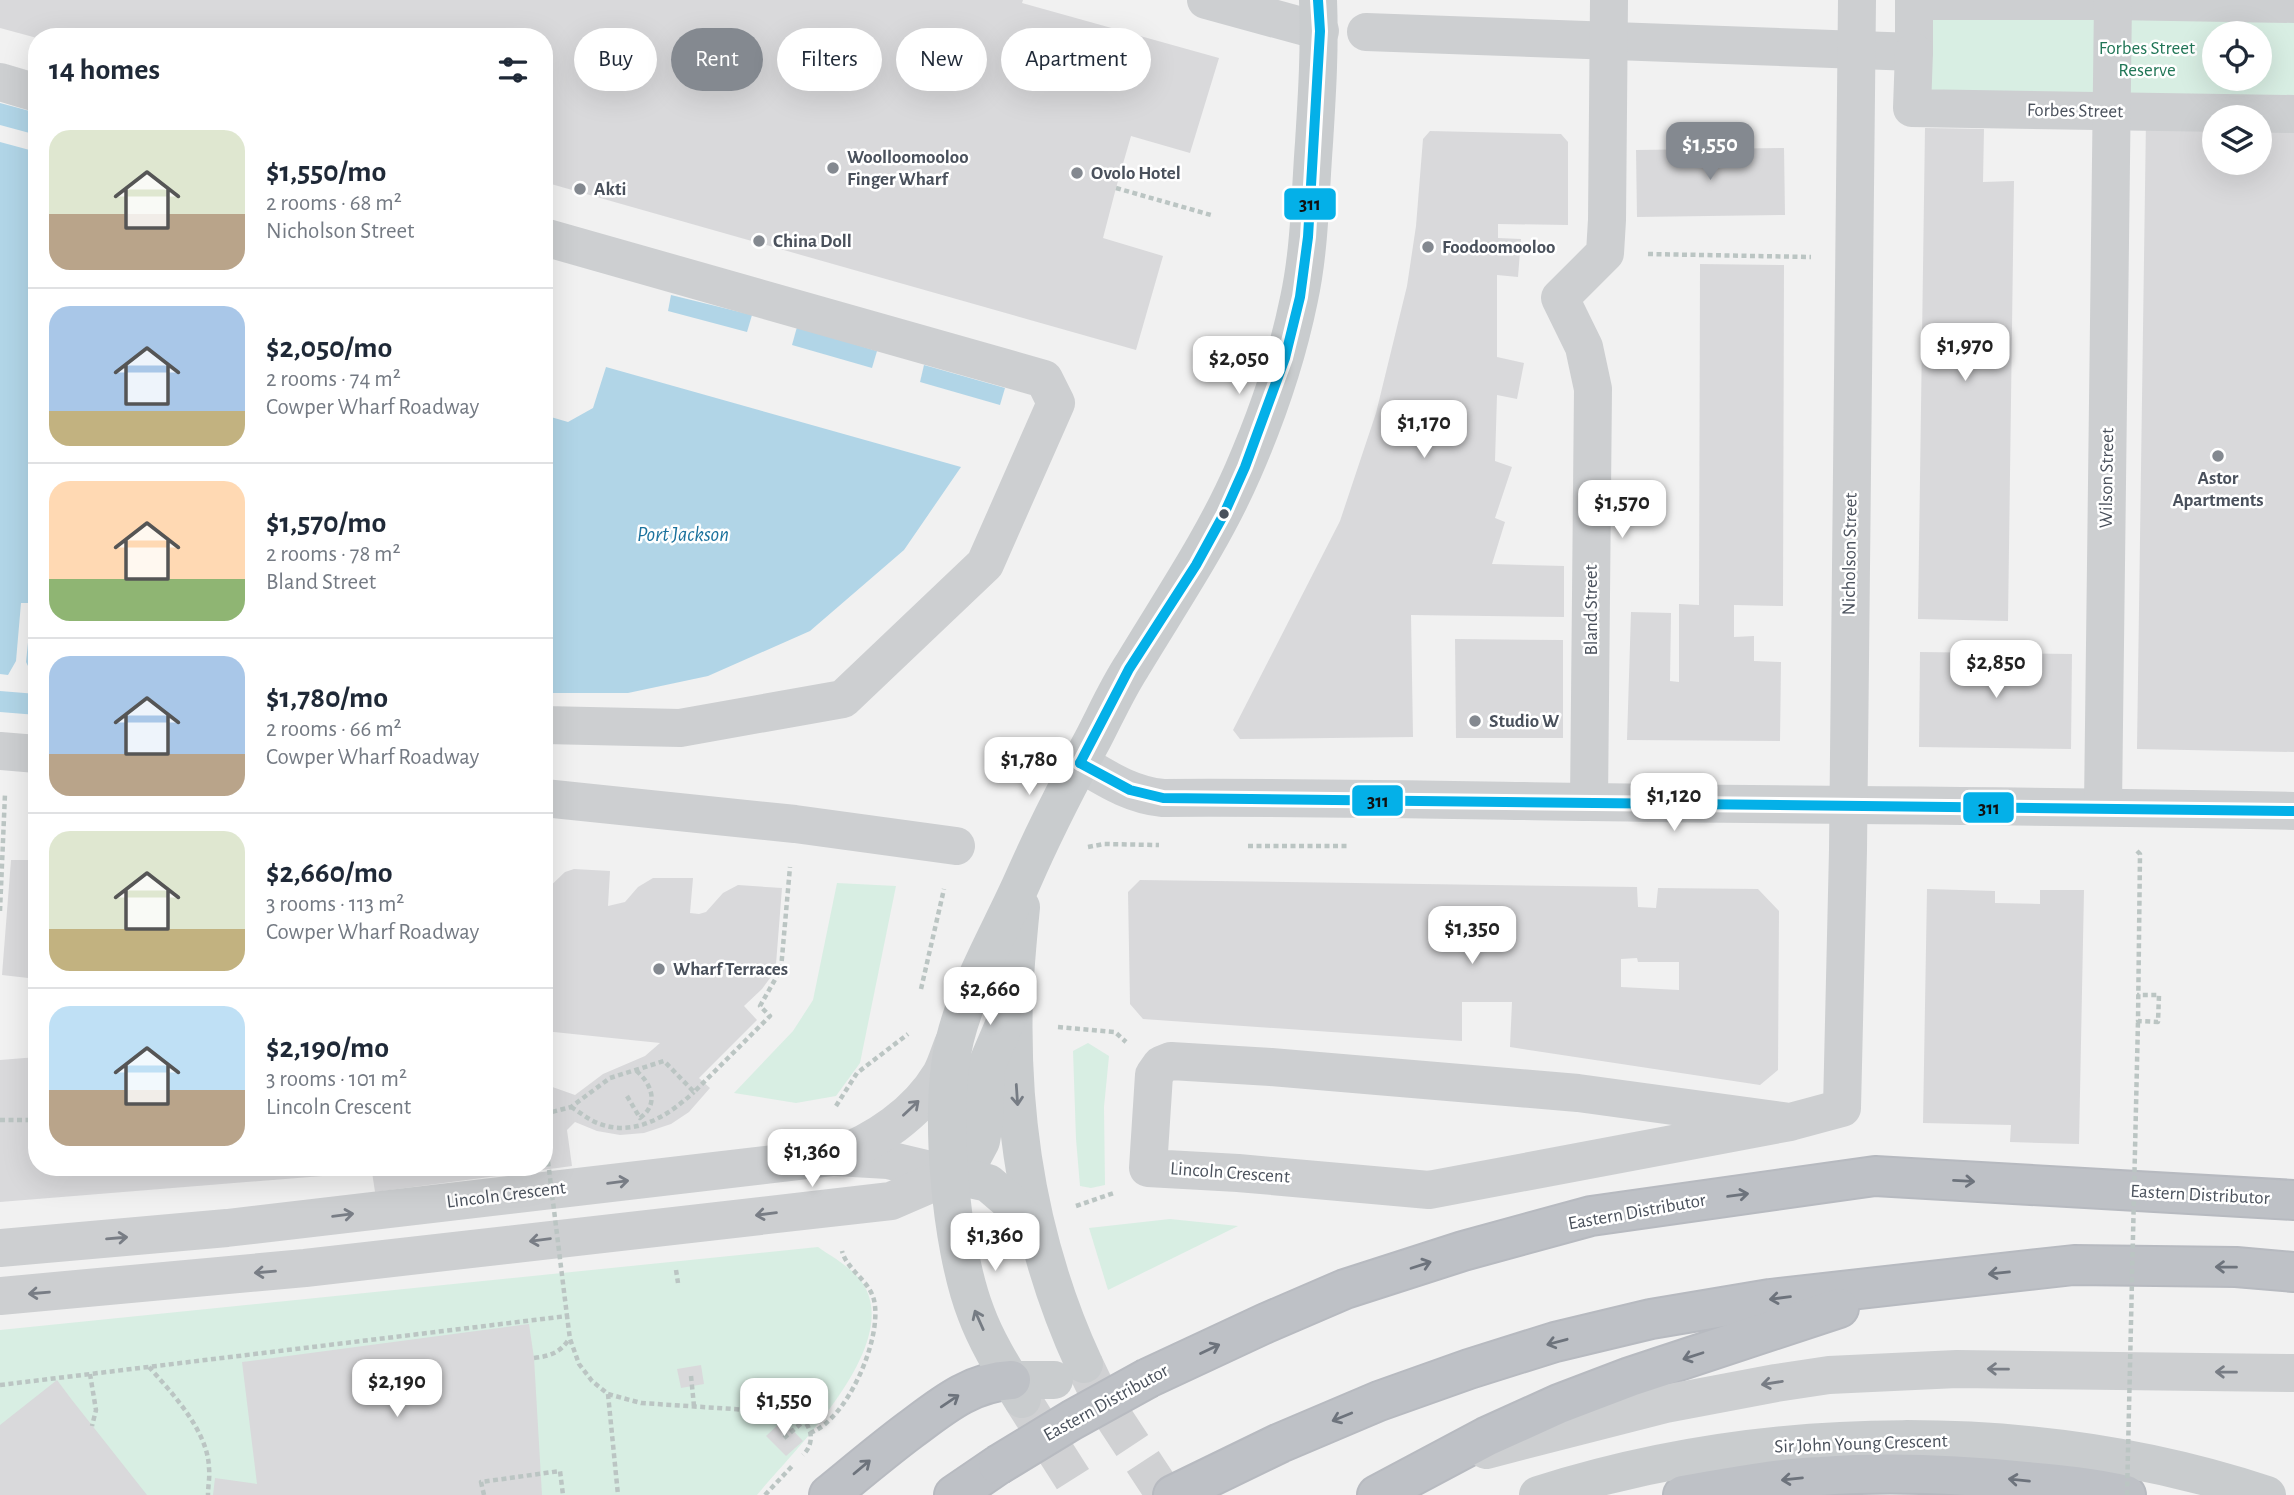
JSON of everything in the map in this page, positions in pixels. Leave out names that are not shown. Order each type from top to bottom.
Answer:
[{"type":"highway","name":"Eastern Distributor","points":[[954,1495],[1072,1420],[1148,1378],[1266,1323],[1345,1289],[1463,1251],[1591,1216],[1875,1176],[2294,1200]]},
{"type":"highway","points":[[1173,1495],[1280,1443],[1379,1401],[1555,1342],[1651,1319],[1770,1299],[2074,1265],[2236,1267],[2294,1272]]},
{"type":"highway","points":[[1377,1495],[1486,1437],[1571,1399],[1921,1281]]},
{"type":"highway","points":[[829,1495],[876,1455],[955,1396],[984,1384],[1017,1390]]},
{"type":"highway","points":[[1683,1495],[1819,1476],[1894,1473],[2005,1479],[2126,1495]]},
{"type":"main road","points":[[1023,880],[1014,996],[1018,1121],[1025,1172],[1055,1295],[1069,1372],[1017,1390],[974,1310],[958,1238],[951,1175],[947,1089],[956,1036],[970,996],[1023,880],[1080,762],[1129,669],[1196,565],[1224,514],[1245,467],[1285,358],[1300,297],[1308,237],[1319,15]]},
{"type":"main road","points":[[951,1175],[972,1158],[981,1141],[986,1067],[1014,996]]},
{"type":"main road","points":[[951,1175],[988,1183],[1023,1216],[1039,1237]]},
{"type":"main road","name":"Sir John Young Crescent","points":[[1538,1495],[1628,1469],[1720,1451],[1797,1443],[1905,1439],[1986,1443],[2115,1457],[2184,1470],[2267,1495]]},
{"type":"street","points":[[1206,0],[1319,15]]},
{"type":"street","points":[[1605,253],[1609,0]]},
{"type":"street","name":"Nicholson Street","points":[[1842,1108],[1857,0]]},
{"type":"street","name":"Forbes Street","points":[[2294,5],[2113,0],[1914,1],[1912,108],[2294,114]]},
{"type":"street","name":"Wilson Street","points":[[2103,806],[2113,0]]},
{"type":"street","points":[[1366,32],[1913,52]]},
{"type":"street","points":[[0,82],[28,90]]},
{"type":"street","points":[[553,240],[1044,379],[1056,403],[985,564],[843,699],[680,728],[553,725]]},
{"type":"street","name":"Bland Street","points":[[1589,802],[1593,389],[1584,347],[1560,298],[1605,253]]},
{"type":"street","points":[[0,751],[28,753]]},
{"type":"street","points":[[1080,762],[1121,788],[1163,798],[1376,797],[2294,811]]},
{"type":"street","points":[[553,799],[795,824],[956,846]]},
{"type":"street","name":"Lincoln Crescent","points":[[0,1248],[300,1220],[833,1157],[884,1133],[926,1095],[942,1073],[956,1036]]},
{"type":"street","name":"Lincoln Crescent","points":[[1790,1122],[1578,1093],[1171,1061],[1161,1065],[1156,1072],[1148,1168],[1238,1172],[1429,1190],[1790,1122],[1842,1108]]},
{"type":"street","points":[[833,1157],[888,1160],[951,1175]]},
{"type":"street","points":[[0,1296],[305,1268],[891,1201],[951,1175]]},
{"type":"street","points":[[300,1220],[305,1268]]},
{"type":"street","points":[[1415,1473],[1504,1444],[1651,1407],[1743,1388],[1829,1375],[1957,1369],[2294,1373]]},
{"type":"path","points":[[1115,188],[1211,215]]},
{"type":"path","points":[[1605,253],[1854,257]]},
{"type":"path","points":[[2103,806],[2140,854],[2126,1495]]},
{"type":"path","points":[[0,911],[4,831]]},
{"type":"path","points":[[920,993],[956,846]]},
{"type":"path","points":[[571,1107],[599,1124],[618,1127],[638,1126],[674,1110],[770,1016],[760,1006],[781,969],[788,888]]},
{"type":"path","points":[[2137,995],[2159,995],[2158,1022],[2138,1021]]},
{"type":"path","points":[[1047,1026],[1115,1032],[1156,1072]]},
{"type":"path","points":[[834,1110],[857,1073],[911,1031]]},
{"type":"path","points":[[553,1112],[571,1107],[610,1078],[664,1061],[694,1092]]},
{"type":"path","points":[[627,1096],[640,1118],[645,1115],[651,1104],[652,1093],[649,1084],[634,1069]]},
{"type":"path","points":[[0,1120],[28,1120]]},
{"type":"path","points":[[550,1176],[566,1316],[570,1339],[579,1364],[592,1381],[608,1394],[641,1403],[788,1411],[804,1420],[810,1433],[809,1449],[765,1495]]},
{"type":"path","points":[[810,1433],[826,1425],[844,1401],[868,1355],[873,1338],[876,1321],[869,1288],[842,1254]]},
{"type":"path","points":[[0,1385],[566,1316]]},
{"type":"path","points":[[534,1359],[561,1351],[570,1339]]},
{"type":"path","points":[[149,1367],[181,1405],[199,1434],[210,1465],[208,1495]]},
{"type":"path","points":[[90,1374],[96,1410],[92,1426]]},
{"type":"path","points":[[691,1377],[694,1406]]},
{"type":"path","points":[[608,1394],[618,1495]]},
{"type":"path","points":[[784,1438],[804,1420]]},
{"type":"path","points":[[484,1495],[481,1482],[560,1471],[563,1495]]},
{"type":"green space","name":"Forbes Street Reserve","points":[[1908,0],[2294,0],[2294,119],[2272,119],[2272,105],[2202,105],[2202,118],[1907,115]]},
{"type":"green space","points":[[837,883],[896,886],[860,1063],[836,1096],[796,1103],[734,1093],[793,1031],[813,1000]]},
{"type":"green space","points":[[1088,1043],[1109,1056],[1104,1107],[1105,1185],[1091,1188],[1080,1186],[1073,1051]]},
{"type":"green space","points":[[1170,1219],[1238,1226],[1108,1290],[1089,1228]]},
{"type":"green space","points":[[818,1247],[851,1271],[866,1289],[872,1314],[867,1341],[855,1370],[837,1399],[757,1495],[0,1495],[0,1330]]},
{"type":"water","points":[[0,103],[28,111],[28,714],[0,712]]},
{"type":"water","points":[[671,295],[752,315],[747,332],[668,311]]},
{"type":"water","points":[[797,327],[877,351],[872,368],[792,345]]},
{"type":"water","points":[[924,365],[1005,388],[1000,405],[920,382]]},
{"type":"water","name":"Port Jackson","points":[[606,367],[961,467],[904,550],[810,631],[708,676],[628,693],[553,693],[553,418],[568,422],[593,408]]},
{"type":"pier","points":[[0,125],[28,133],[28,150],[0,142]]},
{"type":"pier","points":[[21,603],[28,603],[28,693],[0,691],[0,674],[8,675],[16,661]]},
{"type":"building","name":"Woolloomooloo Finger Wharf","points":[[0,0],[1023,0],[1022,3],[1112,28],[1001,28],[1001,91],[1151,91],[1151,39],[1219,58],[1190,153],[1131,136],[1116,188],[1103,238],[1163,256],[1136,350],[553,185],[553,28],[28,28],[28,36],[0,28]]},
{"type":"building","name":"Astor Apartments","points":[[2146,119],[2202,120],[2202,175],[2272,175],[2272,121],[2294,122],[2294,752],[2137,749]]},
{"type":"building","points":[[1925,128],[1984,129],[1983,182],[2014,181],[2008,621],[1918,619]]},
{"type":"building","points":[[1430,131],[1561,134],[1568,142],[1568,225],[1498,224],[1498,238],[1521,239],[1518,277],[1497,275],[1497,357],[1524,363],[1517,399],[1497,395],[1495,461],[1512,467],[1495,518],[1505,522],[1492,564],[1564,566],[1564,617],[1411,615],[1413,737],[1240,739],[1233,730],[1340,521],[1376,413],[1407,286],[1416,226],[1423,139]]},
{"type":"building","points":[[1784,148],[1785,215],[1637,217],[1636,150]]},
{"type":"building","points":[[1700,264],[1784,265],[1783,606],[1734,605],[1734,637],[1754,636],[1754,661],[1781,662],[1780,741],[1627,740],[1631,612],[1671,613],[1670,681],[1679,682],[1679,604],[1699,605]]},
{"type":"building","points":[[1455,639],[1563,640],[1563,738],[1456,738]]},
{"type":"building","points":[[1920,652],[2072,654],[2071,749],[1919,747]]},
{"type":"building","points":[[11,860],[28,860],[28,978],[2,975]]},
{"type":"building","name":"Wharf Terraces","points":[[574,869],[610,871],[608,906],[625,902],[638,887],[653,878],[693,878],[690,913],[699,914],[706,912],[723,893],[738,885],[782,888],[773,974],[744,1006],[757,1020],[699,1078],[710,1088],[689,1112],[671,1124],[644,1133],[620,1135],[597,1131],[575,1122],[567,1130],[572,1166],[553,1169],[553,1087],[575,1095],[603,1074],[645,1056],[660,1043],[553,1032],[553,883],[565,872]]},
{"type":"building","points":[[1140,880],[1637,887],[1638,907],[1656,908],[1658,888],[1758,889],[1779,911],[1778,1070],[1760,1085],[1510,1047],[1512,1002],[1462,1002],[1462,1041],[1143,1019],[1130,1004],[1128,892]],"holes":[[[1637,958],[1638,962],[1679,962],[1679,990],[1621,987],[1621,959]]]},
{"type":"building","points":[[1927,889],[1995,891],[1995,903],[2040,904],[2040,890],[2084,890],[2079,1144],[2010,1142],[2011,1125],[1923,1123]]},
{"type":"building","name":"Wharf Terraces","points":[[28,1058],[28,1176],[322,1176],[0,1202],[0,1060]]},
{"type":"building","name":"Wharf Terraces","points":[[373,1176],[496,1176],[375,1192]]},
{"type":"building","points":[[529,1324],[534,1358],[542,1495],[213,1495],[215,1478],[257,1484],[242,1362]]},
{"type":"building","points":[[701,1365],[704,1384],[681,1388],[677,1369]]},
{"type":"building","points":[[57,1380],[147,1495],[0,1495],[0,1425]]},
{"type":"building","points":[[783,1420],[803,1441],[786,1456],[766,1436]]},
{"type":"tunnel","points":[[1084,1364],[1099,1395],[1165,1495]]},
{"type":"tunnel","points":[[1022,1399],[1083,1495]]},
{"type":"transit line","name":"311","points":[[1080,763],[1129,669],[1196,565],[1224,514],[1245,467],[1285,358],[1300,297],[1308,237],[1320,31],[1318,0]]},
{"type":"transit line","name":"311","points":[[1080,763],[1130,790],[1163,798],[2294,811]]},
{"type":"place","name":"Woolloomooloo Finger Wharf","points":[[833,168]]},
{"type":"place","name":"Ovolo Hotel","points":[[1077,173]]},
{"type":"place","name":"Akti","points":[[580,189]]},
{"type":"place","name":"China Doll","points":[[759,241]]},
{"type":"place","name":"Foodoomooloo","points":[[1428,247]]},
{"type":"place","name":"Astor Apartments","points":[[2218,456]]},
{"type":"place","name":"Studio W","points":[[1475,721]]},
{"type":"place","name":"Wharf Terraces","points":[[659,969]]}]
